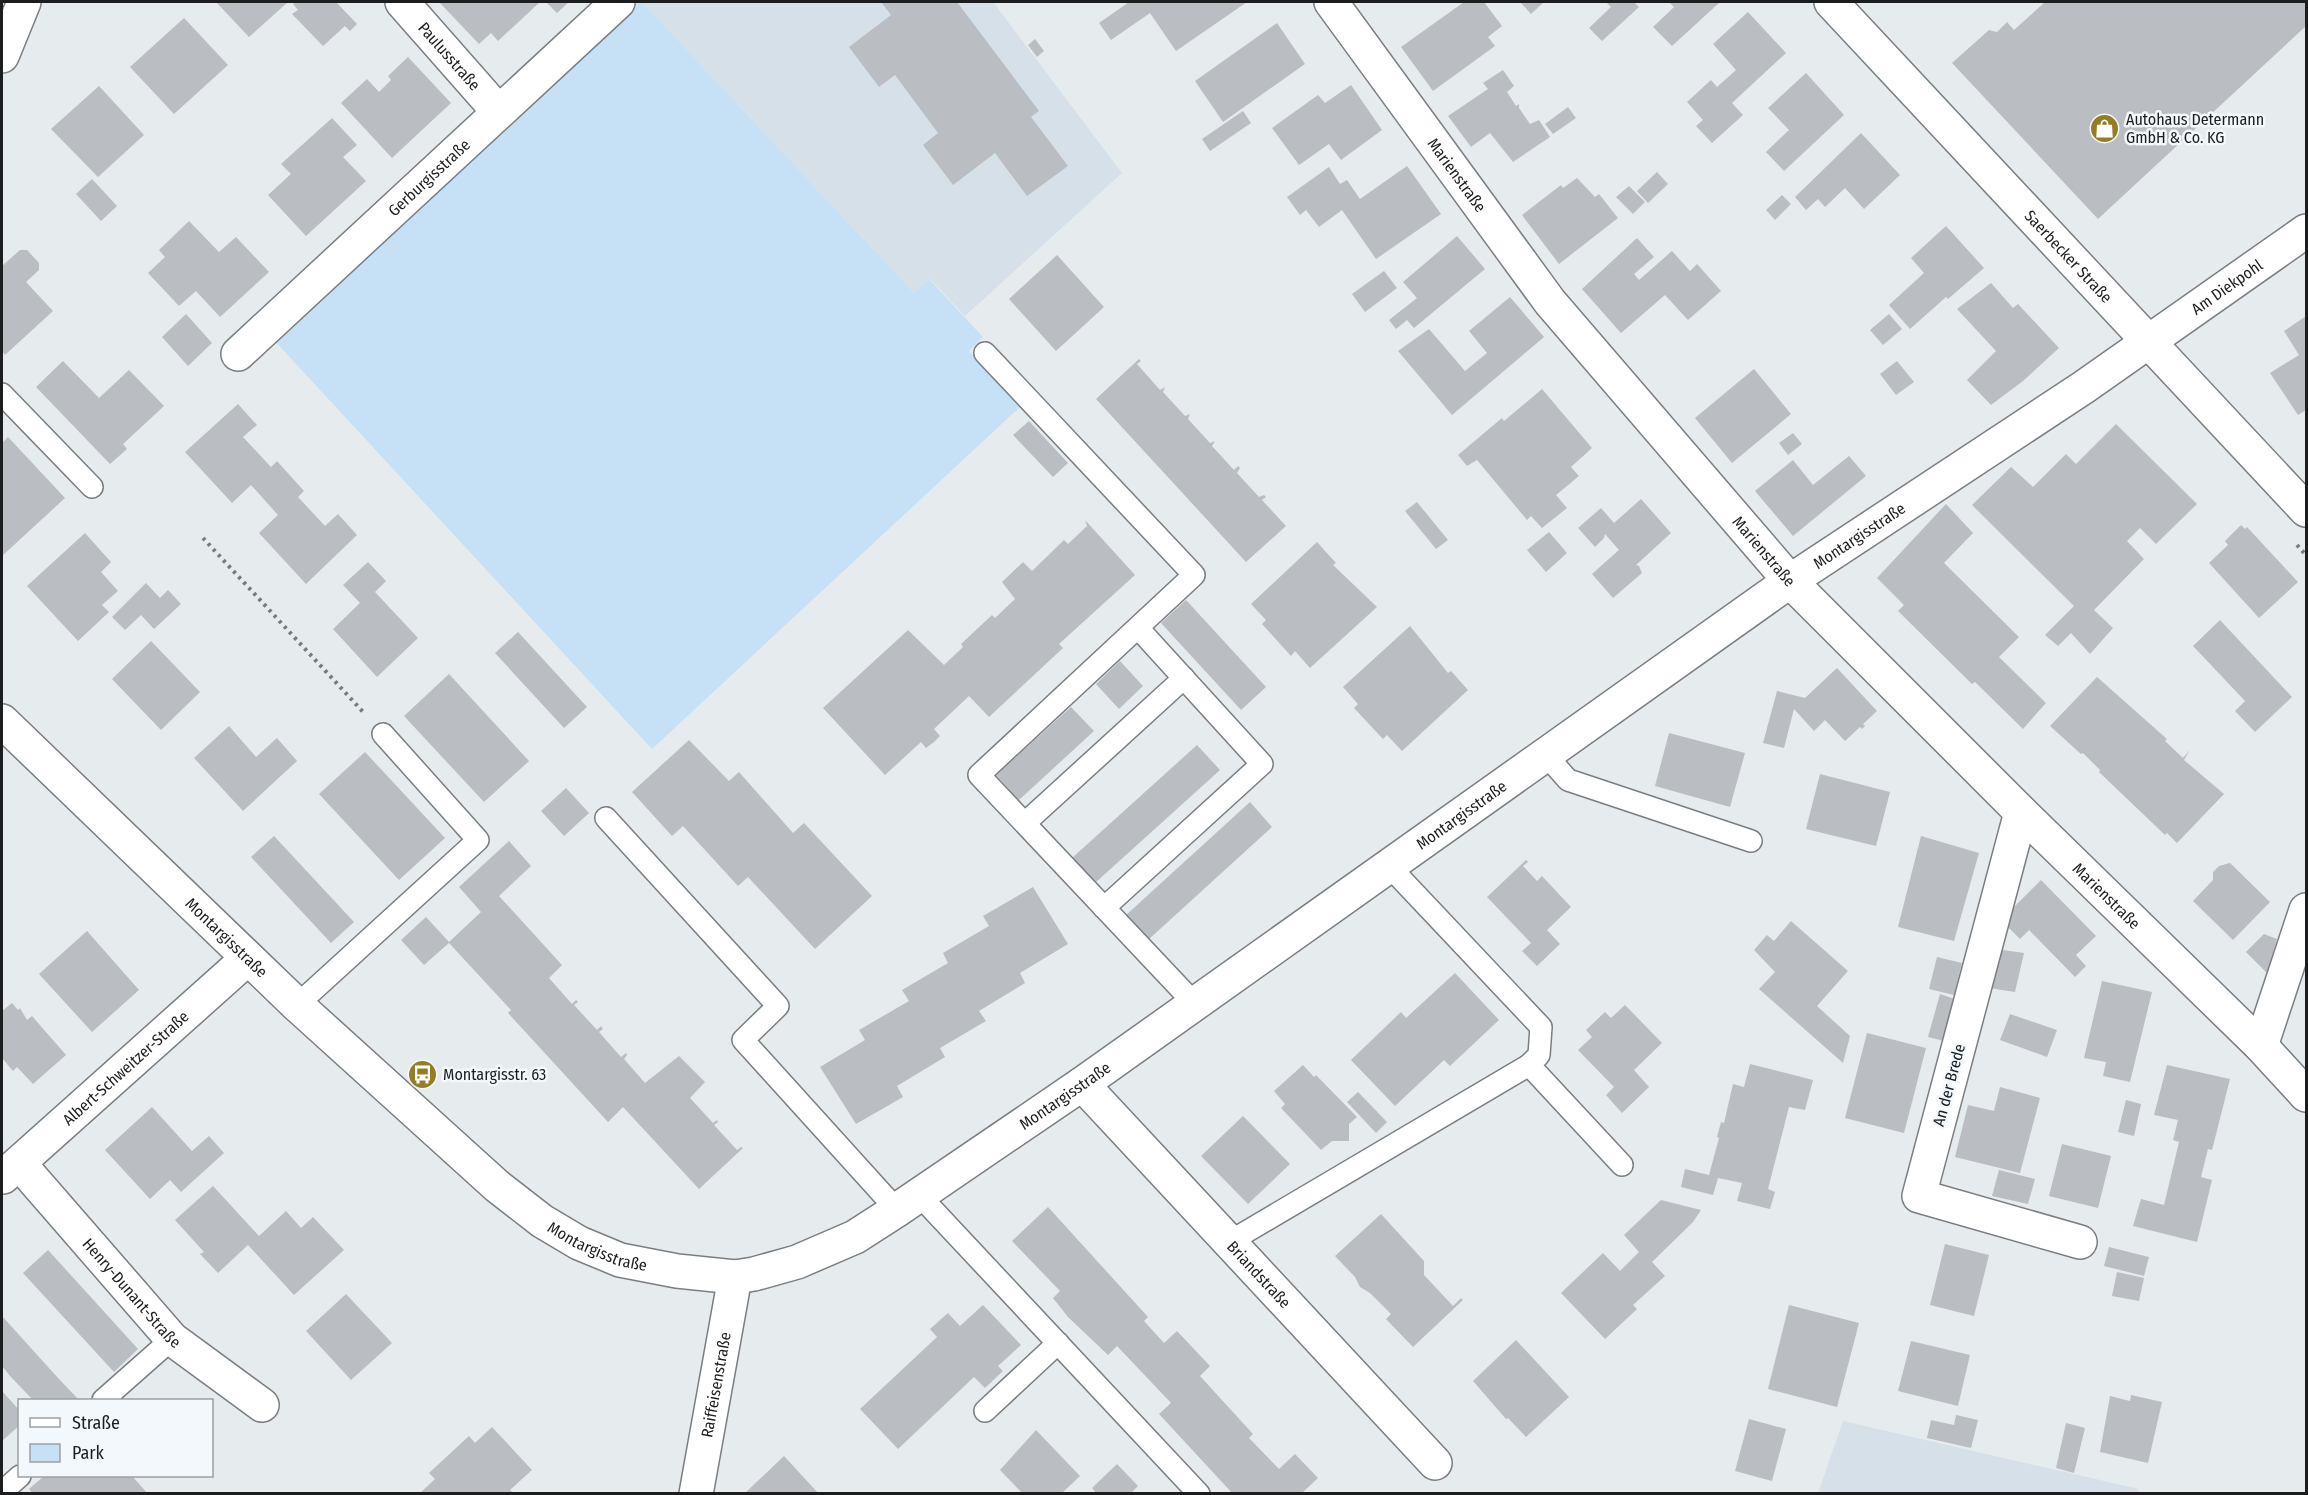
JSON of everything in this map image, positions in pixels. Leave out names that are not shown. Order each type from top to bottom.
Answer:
[{"type":"street","points":[[2,56],[24,2]]},
{"type":"street","name":"Paulusstraße","points":[[402,2],[498,111]]},
{"type":"street","name":"Gerburgisstraße","points":[[238,354],[618,2]]},
{"type":"street","name":"Marienstraße","points":[[1331,2],[1550,302],[1790,581],[2021,812],[2261,1046],[2307,1095]]},
{"type":"street","name":"Saerbecker Straße","points":[[1831,2],[2307,510]]},
{"type":"street","name":"Am Diekpohl","points":[[2148,342],[2307,231]]},
{"type":"street","name":"Montargisstraße","points":[[2,721],[297,1005],[497,1186],[542,1221],[579,1243],[620,1260],[677,1271],[735,1277],[754,1275],[798,1262],[855,1237],[908,1202],[1082,1084],[1790,581],[2148,342]]},
{"type":"street","name":"An der Brede","points":[[2021,812],[1919,1196],[2080,1242]]},
{"type":"street","points":[[2261,1046],[2307,910]]},
{"type":"street","name":"Albert-Schweitzer-Straße","points":[[10,1171],[248,958]]},
{"type":"street","name":"Briandstraße","points":[[1082,1084],[1435,1463]]},
{"type":"street","name":"Henry-Dunant-Straße","points":[[10,1171],[172,1339],[262,1405]]},
{"type":"street","name":"Raiffeisenstraße","points":[[696,1494],[735,1277]]},
{"type":"lane","points":[[985,353],[1194,575],[979,775],[1194,1003]]},
{"type":"lane","points":[[2,394],[92,487]]},
{"type":"lane","points":[[1104,908],[1262,764],[1138,628]]},
{"type":"lane","points":[[1024,824],[1184,678]]},
{"type":"lane","points":[[297,1005],[478,840],[383,734]]},
{"type":"lane","points":[[1545,754],[1568,780],[1751,841]]},
{"type":"lane","points":[[606,818],[778,1006],[743,1040],[908,1202],[1058,1343],[1199,1494]]},
{"type":"lane","points":[[1229,1242],[1528,1065],[1539,1055],[1541,1027],[1388,865]]},
{"type":"lane","points":[[1528,1065],[1622,1165]]},
{"type":"lane","points":[[105,1399],[172,1339]]},
{"type":"lane","points":[[985,1411],[1058,1343]]},
{"type":"lane","points":[[2,1492],[19,1477]]},
{"type":"path","points":[[203,538],[383,734]]},
{"type":"shaded area","points":[[642,2],[993,2],[1122,173],[965,316],[930,279],[914,293]]},
{"type":"shaded area","points":[[1843,1421],[2139,1489],[2138,1494],[1818,1493]]},
{"type":"green space","points":[[637,2],[642,2],[914,293],[929,279],[983,337],[969,351],[1021,406],[652,749],[272,338]]},
{"type":"building","points":[[216,2],[288,2],[249,37]]},
{"type":"building","points":[[296,2],[336,2],[357,24],[350,31],[345,26],[323,46],[292,14],[298,10],[293,4]]},
{"type":"building","points":[[439,2],[540,2],[498,41],[491,33],[479,44]]},
{"type":"building","points":[[546,2],[569,2],[557,13]]},
{"type":"building","points":[[881,2],[957,2],[1039,111],[1031,117],[1068,166],[1027,196],[995,153],[953,185],[923,145],[938,133],[895,75],[879,87],[849,47],[891,15]]},
{"type":"building","points":[[1129,2],[1247,2],[1176,51],[1150,13],[1111,40],[1099,23]]},
{"type":"building","points":[[1464,2],[1484,2],[1502,26],[1488,37],[1495,46],[1433,91],[1401,47]]},
{"type":"building","points":[[1520,2],[1544,2],[1531,14]]},
{"type":"building","points":[[1606,2],[1634,2],[1639,7],[1602,41],[1589,28],[1611,7]]},
{"type":"building","points":[[1669,2],[1720,2],[1672,46],[1653,27],[1674,7]]},
{"type":"building","name":"Autohaus Determann GmbH & Co. KG","points":[[2045,2],[2306,2],[2306,26],[2098,219],[1952,63],[1989,30],[1997,32],[2007,22],[2014,30]]},
{"type":"building","points":[[1748,12],[1786,53],[1732,103],[1743,115],[1712,143],[1696,126],[1703,120],[1687,102],[1711,80],[1717,87],[1736,70],[1713,44]]},
{"type":"building","points":[[184,18],[228,65],[174,114],[130,67]]},
{"type":"building","points":[[1277,23],[1305,64],[1223,122],[1195,81]]},
{"type":"building","points":[[1035,39],[1044,51],[1037,57],[1028,45]]},
{"type":"building","points":[[408,57],[451,103],[392,158],[341,103],[367,79],[379,92],[391,80],[388,76]]},
{"type":"building","points":[[1503,70],[1514,86],[1507,92],[1516,106],[1519,104],[1519,108],[1530,124],[1539,120],[1550,137],[1513,162],[1490,133],[1471,147],[1448,116],[1488,89],[1483,83]]},
{"type":"building","points":[[1806,73],[1844,115],[1784,171],[1766,152],[1789,130],[1768,108]]},
{"type":"building","points":[[1351,85],[1382,130],[1341,160],[1329,144],[1299,165],[1272,128],[1318,95],[1325,103]]},
{"type":"building","points":[[99,86],[144,135],[98,177],[51,129]]},
{"type":"building","points":[[1568,107],[1576,118],[1553,134],[1545,124]]},
{"type":"building","points":[[1243,111],[1251,123],[1210,151],[1202,139]]},
{"type":"building","points":[[332,118],[357,145],[343,157],[366,181],[306,236],[268,195],[291,174],[281,164]]},
{"type":"building","points":[[1861,133],[1900,175],[1864,209],[1845,188],[1825,207],[1818,199],[1806,210],[1795,197]]},
{"type":"building","points":[[1407,166],[1441,214],[1376,259],[1342,210],[1319,227],[1306,210],[1300,215],[1287,197],[1329,167],[1340,184],[1347,180],[1360,199]]},
{"type":"building","points":[[1657,172],[1668,184],[1648,203],[1637,191]]},
{"type":"building","points":[[1577,178],[1595,197],[1599,194],[1618,218],[1559,264],[1522,215],[1561,185],[1563,188]]},
{"type":"building","points":[[92,179],[117,206],[101,221],[76,194]]},
{"type":"building","points":[[1629,186],[1645,202],[1633,214],[1616,197]]},
{"type":"building","points":[[1782,195],[1791,204],[1775,220],[1766,210]]},
{"type":"building","points":[[189,221],[219,252],[236,237],[269,272],[220,317],[196,291],[179,306],[148,273],[165,257],[159,250]]},
{"type":"building","points":[[1946,226],[1984,268],[1910,329],[1889,305],[1924,273],[1911,258]]},
{"type":"building","points":[[1457,236],[1485,269],[1414,328],[1407,320],[1396,329],[1389,320],[1417,298],[1403,282]]},
{"type":"building","points":[[1637,238],[1654,257],[1634,274],[1639,280],[1672,251],[1690,271],[1697,264],[1721,291],[1688,320],[1665,295],[1621,333],[1582,289]]},
{"type":"building","points":[[20,250],[27,250],[39,263],[39,270],[26,282],[53,311],[5,355],[2,351],[2,266]]},
{"type":"building","points":[[1057,255],[1104,307],[1056,351],[1009,299]]},
{"type":"building","points":[[1384,271],[1397,288],[1365,312],[1352,294]]},
{"type":"building","points":[[1991,283],[2013,308],[2018,304],[2059,348],[2023,381],[1991,405],[1967,380],[1996,351],[1957,309]]},
{"type":"building","points":[[1510,297],[1544,337],[1452,415],[1398,351],[1429,329],[1465,371],[1487,353],[1469,331]]},
{"type":"building","points":[[186,314],[212,343],[188,366],[162,337]]},
{"type":"building","points":[[1889,314],[1902,329],[1883,345],[1870,330]]},
{"type":"building","points":[[2306,316],[2306,410],[2298,415],[2270,373],[2299,355],[2284,331]]},
{"type":"building","points":[[1139,359],[1141,361],[1137,364],[1160,390],[1165,387],[1163,392],[1185,416],[1190,414],[1188,419],[1210,443],[1215,441],[1212,446],[1234,470],[1238,466],[1240,468],[1237,473],[1259,497],[1264,495],[1266,497],[1262,500],[1286,526],[1246,562],[1096,399]]},
{"type":"building","points":[[63,361],[99,398],[129,370],[164,406],[123,444],[127,449],[110,464],[36,387]]},
{"type":"building","points":[[1897,361],[1914,382],[1896,395],[1880,374]]},
{"type":"building","points":[[1754,369],[1791,414],[1732,463],[1695,418]]},
{"type":"building","points":[[1542,389],[1592,448],[1571,467],[1579,476],[1556,495],[1567,508],[1542,528],[1531,516],[1527,520],[1477,460],[1467,466],[1458,455],[1502,418],[1504,421]]},
{"type":"building","points":[[238,404],[257,425],[243,437],[271,467],[277,461],[304,491],[298,497],[325,526],[338,514],[357,535],[306,584],[259,533],[278,515],[251,485],[232,503],[185,452]]},
{"type":"building","points":[[1029,421],[1068,463],[1053,477],[1013,435]]},
{"type":"building","points":[[2116,424],[2197,504],[2156,544],[2140,528],[2127,541],[2144,559],[2094,610],[2113,628],[2090,654],[2071,633],[2058,646],[2045,635],[2074,606],[1972,505],[2011,467],[2033,487],[2066,454],[2076,464]]},
{"type":"building","points":[[1793,433],[1802,444],[1788,455],[1779,443]]},
{"type":"building","points":[[8,437],[65,498],[2,556],[2,443]]},
{"type":"building","points":[[1849,456],[1866,476],[1793,536],[1755,491],[1793,460],[1813,485]]},
{"type":"building","points":[[1641,499],[1671,533],[1636,565],[1642,573],[1613,598],[1592,574],[1619,550],[1605,534],[1595,547],[1578,528],[1601,508],[1614,523]]},
{"type":"building","points":[[1417,502],[1448,540],[1436,549],[1405,511]]},
{"type":"building","points":[[1946,504],[1973,533],[1944,563],[2019,637],[1999,657],[2046,703],[2023,729],[1975,682],[1972,684],[1898,611],[1904,605],[1877,578]]},
{"type":"building","points":[[1085,520],[1135,575],[1059,644],[1063,648],[989,717],[969,696],[934,729],[940,736],[934,742],[926,748],[921,742],[885,775],[823,708],[908,630],[944,665],[963,647],[961,644],[992,615],[995,618],[1015,599],[1002,582],[1023,562],[1032,571],[1064,540],[1068,544],[1087,526]]},
{"type":"building","points":[[2241,525],[2245,529],[2247,527],[2298,582],[2259,618],[2209,563],[2228,545],[2225,541]]},
{"type":"building","points":[[1549,532],[1567,553],[1546,572],[1527,550]]},
{"type":"building","points":[[85,533],[111,562],[101,572],[118,591],[102,605],[109,612],[78,641],[27,586]]},
{"type":"building","points":[[1317,542],[1336,563],[1333,565],[1377,607],[1310,668],[1295,651],[1291,656],[1262,624],[1266,620],[1251,604]]},
{"type":"building","points":[[368,562],[386,581],[375,592],[418,638],[377,677],[333,629],[360,603],[343,585]]},
{"type":"building","points":[[146,583],[160,598],[168,590],[181,604],[154,629],[141,615],[125,630],[112,617]]},
{"type":"building","points":[[1186,600],[1266,687],[1241,710],[1161,623]]},
{"type":"building","points":[[2220,620],[2292,697],[2255,732],[2235,711],[2245,701],[2193,646]]},
{"type":"building","points":[[1410,626],[1448,673],[1451,671],[1468,690],[1402,751],[1387,735],[1383,739],[1354,708],[1358,704],[1343,687]]},
{"type":"building","points":[[518,632],[587,707],[564,728],[495,653]]},
{"type":"building","points":[[151,641],[200,692],[161,730],[112,679]]},
{"type":"building","points":[[1120,661],[1143,686],[1119,709],[1096,684]]},
{"type":"building","points":[[1837,668],[1877,711],[1863,724],[1865,726],[1862,729],[1860,727],[1845,741],[1825,720],[1814,731],[1794,709],[1784,748],[1763,743],[1777,691],[1805,698]]},
{"type":"building","points":[[449,674],[529,761],[484,802],[404,716]]},
{"type":"building","points":[[2097,677],[2167,739],[2165,741],[2183,758],[2190,750],[2184,760],[2224,794],[2177,843],[2167,833],[2165,835],[2099,772],[2100,770],[2083,753],[2081,754],[2050,726]]},
{"type":"building","points":[[1071,707],[1094,731],[1019,800],[996,775]]},
{"type":"building","points":[[229,726],[256,757],[277,738],[297,761],[243,811],[194,758]]},
{"type":"building","points":[[1669,733],[1745,753],[1730,807],[1655,786]]},
{"type":"building","points":[[689,740],[729,781],[739,772],[793,833],[804,823],[872,896],[815,949],[748,877],[738,886],[683,826],[672,836],[632,792]]},
{"type":"building","points":[[1197,745],[1220,770],[1095,883],[1072,858]]},
{"type":"building","points":[[365,752],[445,838],[399,880],[319,794]]},
{"type":"building","points":[[1820,774],[1890,792],[1876,846],[1806,829]]},
{"type":"building","points":[[566,788],[589,813],[564,836],[541,811]]},
{"type":"building","points":[[1250,802],[1272,827],[1148,940],[1125,916]]},
{"type":"building","points":[[274,836],[354,922],[331,943],[251,857]]},
{"type":"building","points":[[1921,836],[1979,853],[1954,941],[1898,927]]},
{"type":"building","points":[[509,841],[531,866],[499,896],[562,965],[549,978],[572,1004],[576,1000],[578,1002],[574,1005],[597,1030],[601,1026],[603,1029],[599,1032],[621,1057],[626,1053],[624,1059],[645,1083],[679,1056],[705,1082],[690,1098],[713,1123],[717,1120],[718,1122],[714,1125],[737,1150],[743,1148],[699,1189],[623,1107],[608,1122],[508,1013],[511,1010],[449,943],[424,965],[401,940],[426,917],[449,942],[481,912],[459,887]]},
{"type":"building","points":[[1526,860],[1528,862],[1523,866],[1537,881],[1542,876],[1571,907],[1547,930],[1560,944],[1537,966],[1522,951],[1531,943],[1487,897]]},
{"type":"building","points":[[2230,863],[2270,902],[2233,940],[2193,901],[2213,880],[2213,872],[2219,866]]},
{"type":"building","points":[[2041,880],[2096,936],[2076,955],[2086,966],[2075,977],[2029,930],[2020,939],[2001,920]]},
{"type":"building","points":[[1033,887],[1068,944],[1020,973],[1025,983],[979,1011],[986,1021],[940,1048],[945,1057],[897,1086],[903,1097],[856,1124],[820,1067],[865,1040],[859,1030],[909,1001],[902,990],[948,963],[943,953],[989,926],[983,916]]},
{"type":"building","points":[[1791,921],[1848,971],[1817,1006],[1850,1036],[1843,1063],[1759,989],[1775,972],[1754,950],[1767,935],[1774,941]]},
{"type":"building","points":[[87,931],[139,990],[92,1032],[39,974]]},
{"type":"building","points":[[2264,934],[2277,939],[2267,973],[2246,952]]},
{"type":"building","points":[[1989,948],[2024,953],[2015,992],[1989,988]]},
{"type":"building","points":[[1937,957],[1962,963],[1954,995],[1929,989]]},
{"type":"building","points":[[1455,973],[1499,1020],[1450,1066],[1444,1060],[1395,1106],[1351,1060],[1401,1012],[1406,1018]]},
{"type":"building","points":[[2102,981],[2152,992],[2130,1082],[2103,1076],[2106,1062],[2084,1058]]},
{"type":"building","points":[[1940,994],[1955,999],[1944,1041],[1928,1037]]},
{"type":"building","points":[[12,1003],[18,1010],[20,1008],[27,1020],[32,1016],[66,1055],[33,1084],[17,1067],[13,1071],[2,1058],[2,1011]]},
{"type":"building","points":[[1625,1005],[1662,1043],[1634,1070],[1649,1087],[1622,1113],[1606,1095],[1614,1087],[1578,1050],[1592,1037],[1586,1030],[1605,1012],[1611,1018]]},
{"type":"building","points":[[2010,1014],[2057,1030],[2047,1057],[2000,1040]]},
{"type":"building","points":[[1867,1033],[1926,1048],[1904,1133],[1845,1118]]},
{"type":"building","points":[[1750,1064],[1813,1080],[1805,1110],[1789,1107],[1768,1189],[1775,1192],[1770,1209],[1737,1201],[1742,1183],[1718,1178],[1713,1195],[1681,1187],[1685,1169],[1709,1175],[1719,1138],[1717,1137],[1721,1122],[1724,1123],[1733,1084],[1744,1087]]},
{"type":"building","points":[[1303,1065],[1314,1077],[1316,1075],[1357,1117],[1349,1124],[1349,1141],[1332,1141],[1321,1150],[1281,1108],[1285,1104],[1274,1091]]},
{"type":"building","points":[[2167,1065],[2230,1079],[2212,1150],[2208,1149],[2201,1177],[2212,1180],[2197,1242],[2133,1226],[2141,1199],[2164,1205],[2179,1142],[2173,1140],[2178,1120],[2154,1115]]},
{"type":"building","points":[[2000,1087],[2040,1098],[2020,1173],[1955,1157],[1968,1105],[1994,1111]]},
{"type":"building","points":[[1358,1092],[1387,1122],[1376,1133],[1347,1102]]},
{"type":"building","points":[[2126,1100],[2141,1104],[2134,1136],[2118,1132]]},
{"type":"building","points":[[152,1107],[192,1151],[209,1136],[224,1153],[181,1192],[170,1180],[150,1199],[105,1150]]},
{"type":"building","points":[[1243,1116],[1290,1164],[1248,1204],[1201,1156]]},
{"type":"building","points":[[2062,1144],[2111,1156],[2098,1208],[2049,1196]]},
{"type":"building","points":[[1999,1170],[2035,1179],[2028,1204],[1992,1196]]},
{"type":"building","points":[[213,1186],[259,1236],[286,1211],[301,1228],[313,1217],[344,1250],[294,1295],[248,1245],[218,1273],[200,1254],[204,1252],[175,1220]]},
{"type":"building","points":[[1661,1200],[1701,1210],[1693,1222],[1652,1262],[1665,1276],[1633,1305],[1637,1309],[1605,1339],[1561,1293],[1603,1253],[1620,1271],[1639,1252],[1624,1235]]},
{"type":"building","points":[[1048,1207],[1148,1317],[1144,1321],[1164,1343],[1177,1331],[1210,1366],[1200,1376],[1253,1434],[1249,1438],[1279,1469],[1295,1454],[1318,1478],[1301,1494],[1233,1494],[1159,1414],[1171,1403],[1117,1346],[1108,1355],[1068,1317],[1053,1298],[1060,1291],[1012,1241]]},
{"type":"building","points":[[1381,1214],[1424,1261],[1424,1275],[1453,1306],[1461,1298],[1463,1300],[1413,1347],[1386,1319],[1391,1314],[1370,1293],[1360,1287],[1355,1277],[1335,1256]]},
{"type":"building","points":[[1945,1244],[1989,1255],[1974,1316],[1930,1305]]},
{"type":"building","points":[[2109,1247],[2149,1257],[2144,1276],[2104,1266]]},
{"type":"building","points":[[48,1250],[138,1349],[114,1372],[23,1273]]},
{"type":"building","points":[[2117,1272],[2144,1278],[2139,1301],[2112,1296]]},
{"type":"building","points":[[346,1294],[392,1343],[351,1380],[306,1331]]},
{"type":"building","points":[[983,1305],[1021,1345],[998,1366],[1003,1371],[985,1388],[974,1377],[898,1449],[860,1409],[937,1337],[930,1329],[948,1313],[960,1326]]},
{"type":"building","points":[[1789,1305],[1859,1323],[1837,1407],[1768,1389]]},
{"type":"building","points":[[2,1316],[78,1399],[32,1399],[2,1366]]},
{"type":"building","points":[[1516,1340],[1569,1397],[1526,1437],[1508,1418],[1506,1419],[1473,1381]]},
{"type":"building","points":[[1911,1341],[1970,1355],[1958,1406],[1898,1391]]},
{"type":"building","points":[[2,1391],[18,1409],[18,1427],[2,1441]]},
{"type":"building","points":[[2131,1395],[2162,1402],[2148,1463],[2100,1452],[2110,1396],[2130,1401]]},
{"type":"building","points":[[1956,1415],[1978,1420],[1971,1448],[1927,1438],[1931,1420],[1954,1425]]},
{"type":"building","points":[[1749,1419],[1786,1429],[1772,1481],[1735,1471]]},
{"type":"building","points":[[2066,1423],[2085,1428],[2074,1473],[2056,1468]]},
{"type":"building","points":[[492,1427],[532,1470],[510,1490],[512,1492],[419,1494],[435,1479],[429,1473],[469,1436],[475,1443]]},
{"type":"building","points":[[1036,1430],[1080,1476],[1061,1494],[1023,1494],[1000,1470]]},
{"type":"building","points":[[784,1456],[819,1494],[744,1494]]},
{"type":"building","points":[[1117,1464],[1138,1486],[1130,1494],[1097,1494],[1092,1488]]},
{"type":"building","points":[[43,1477],[133,1477],[148,1494],[33,1494],[29,1489]]},
{"type":"place","name":"Autohaus Determann GmbH & Co. KG","points":[[2105,128]]},
{"type":"place","name":"Montargisstr. 63","points":[[422,1074]]}]
